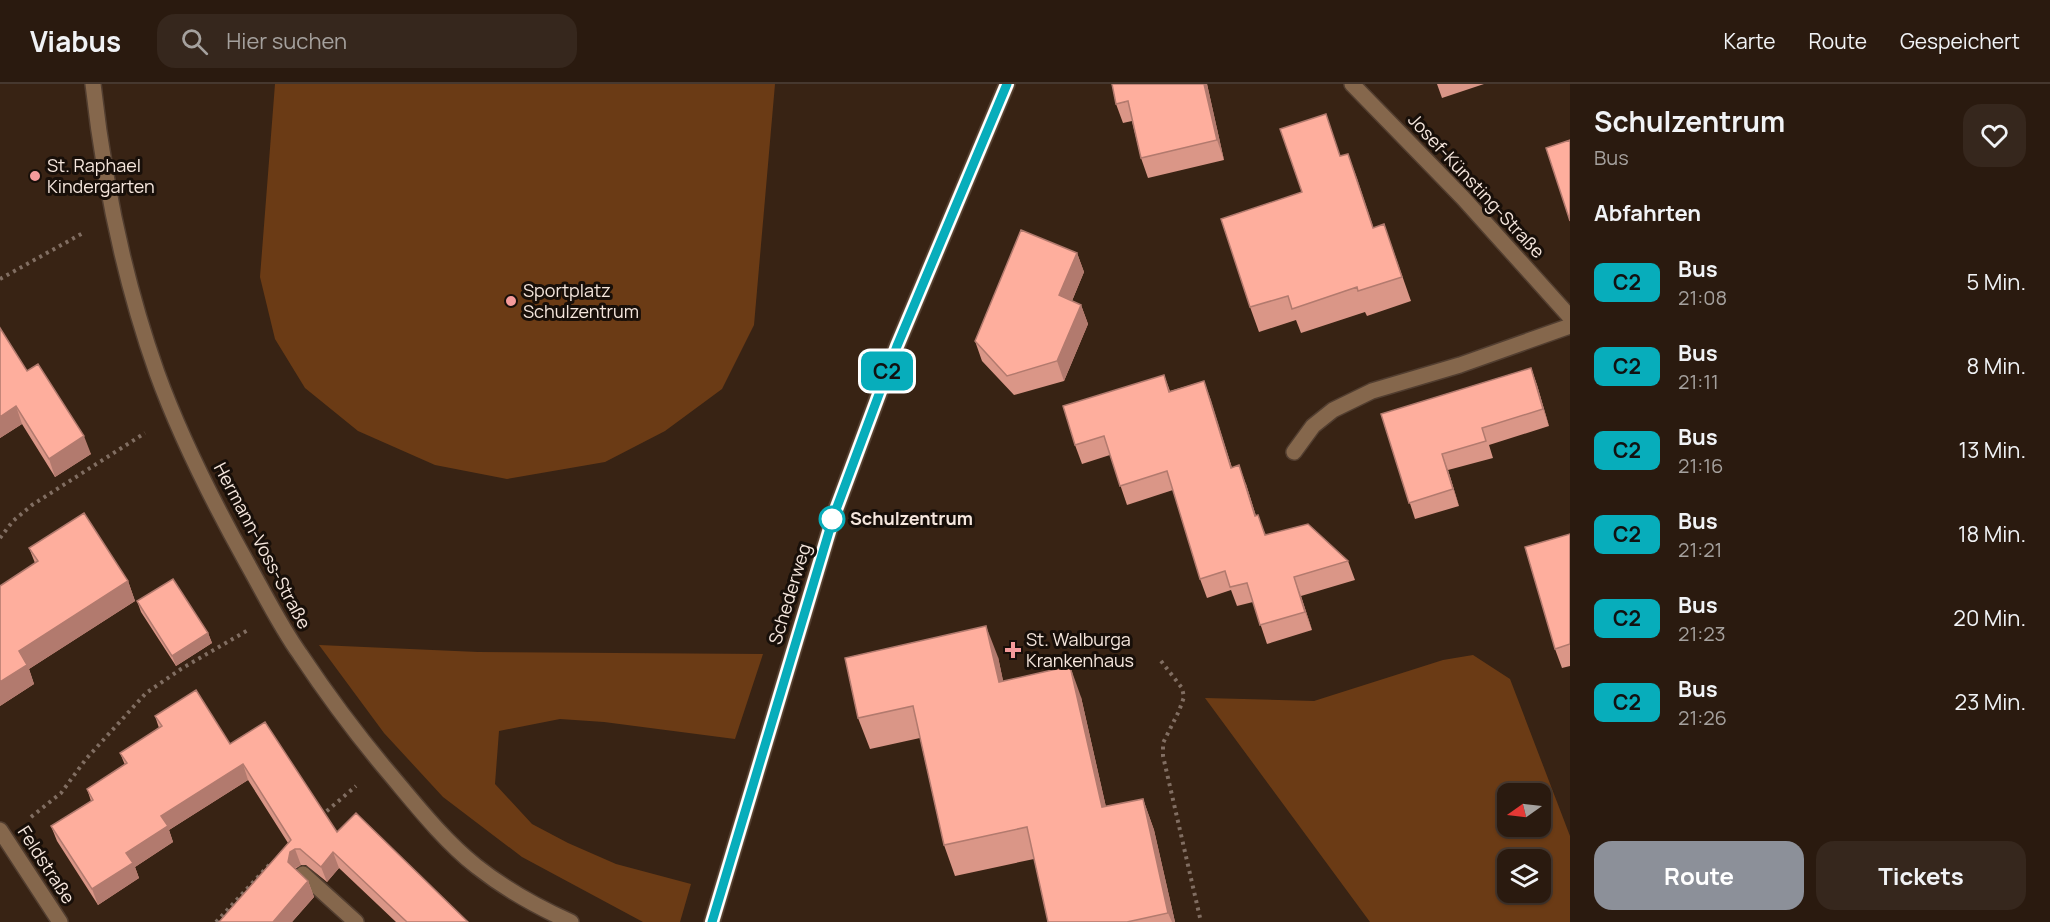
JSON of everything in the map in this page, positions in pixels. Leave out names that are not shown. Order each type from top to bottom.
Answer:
[{"type":"street","name":"Hermann-Voss-Straße","points":[[93,84],[97,123],[113,216],[146,338],[173,415],[224,522],[298,653],[364,743],[422,813],[474,864],[493,879],[513,893],[571,922]]},
{"type":"street","name":"Schederweg","points":[[712,922],[834,515],[897,346],[1007,84]]},
{"type":"street","name":"Josef-Künsting-Straße","points":[[1352,84],[1463,198],[1570,317]]},
{"type":"street","points":[[1294,452],[1313,426],[1333,410],[1372,391],[1460,365],[1570,326]]},
{"type":"street","name":"Feldstraße","points":[[2,834],[60,922]]},
{"type":"street","points":[[303,874],[356,922]]},
{"type":"path","points":[[0,279],[113,216]]},
{"type":"path","points":[[0,538],[13,521],[32,505],[173,415]]},
{"type":"path","points":[[2,834],[42,809],[61,793],[86,759],[146,693],[181,669],[276,614]]},
{"type":"path","points":[[1161,661],[1182,688],[1184,697],[1163,743],[1163,756],[1202,922]]},
{"type":"shaded area","name":"Sportplatz Schulzentrum","points":[[275,84],[775,84],[754,325],[722,389],[665,431],[605,462],[507,479],[435,465],[358,431],[305,388],[275,339],[260,277]]},
{"type":"shaded area","points":[[319,645],[478,652],[763,654],[735,739],[604,722],[560,719],[499,731],[495,784],[532,824],[616,864],[691,884],[680,922],[643,922],[522,857],[443,797],[384,733]]},
{"type":"shaded area","points":[[1473,655],[1510,679],[1550,783],[1497,783],[1497,837],[1551,837],[1551,786],[1570,836],[1570,922],[1370,922],[1205,698],[1314,701],[1443,660]]},
{"type":"building","points":[[1112,84],[1204,84],[1217,140],[1141,158],[1128,101],[1116,104]]},
{"type":"building","points":[[1326,114],[1340,156],[1348,154],[1373,228],[1384,224],[1402,277],[1358,291],[1357,287],[1292,309],[1288,296],[1250,307],[1221,219],[1302,192],[1280,129]]},
{"type":"building","points":[[1570,140],[1570,221],[1546,148]]},
{"type":"building","points":[[1021,230],[1077,253],[1059,295],[1081,305],[1057,361],[1007,376],[975,341]]},
{"type":"building","points":[[0,328],[27,371],[38,364],[84,436],[49,459],[16,406],[0,417]]},
{"type":"building","points":[[1531,368],[1543,409],[1482,428],[1486,441],[1442,454],[1453,489],[1409,503],[1381,414]]},
{"type":"building","points":[[1164,375],[1169,392],[1204,381],[1231,468],[1239,465],[1255,516],[1258,515],[1265,535],[1308,524],[1348,561],[1294,577],[1305,612],[1260,625],[1247,583],[1230,587],[1225,571],[1200,579],[1167,471],[1120,486],[1104,436],[1075,445],[1063,406]]},
{"type":"building","points":[[84,513],[128,581],[19,651],[27,665],[0,682],[0,586],[38,561],[29,548]]},
{"type":"building","points":[[1570,534],[1570,644],[1555,649],[1525,547]]},
{"type":"building","points":[[173,579],[208,633],[172,656],[137,601]]},
{"type":"building","points":[[986,626],[999,682],[1070,666],[1102,807],[1143,799],[1168,913],[1127,922],[1048,922],[1027,827],[944,845],[913,706],[858,718],[845,658]]},
{"type":"building","points":[[196,690],[230,744],[265,722],[337,832],[356,813],[468,922],[407,922],[333,852],[321,867],[300,849],[295,849],[290,852],[288,862],[308,881],[273,922],[219,922],[291,840],[243,764],[161,816],[168,826],[126,853],[133,863],[92,889],[51,826],[93,800],[87,789],[127,763],[120,753],[162,726],[155,716]]},
{"type":"bus line","name":"C2","points":[[712,922],[834,515],[897,346],[1007,84]]},
{"type":"place","name":"St. Raphael Kindergarten","points":[[35,176]]},
{"type":"place","name":"Sportplatz Schulzentrum","points":[[511,301]]},
{"type":"place","name":"Schulzentrum","points":[[832,519]]},
{"type":"place","name":"St. Walburga Krankenhaus","points":[[1013,650]]}]
